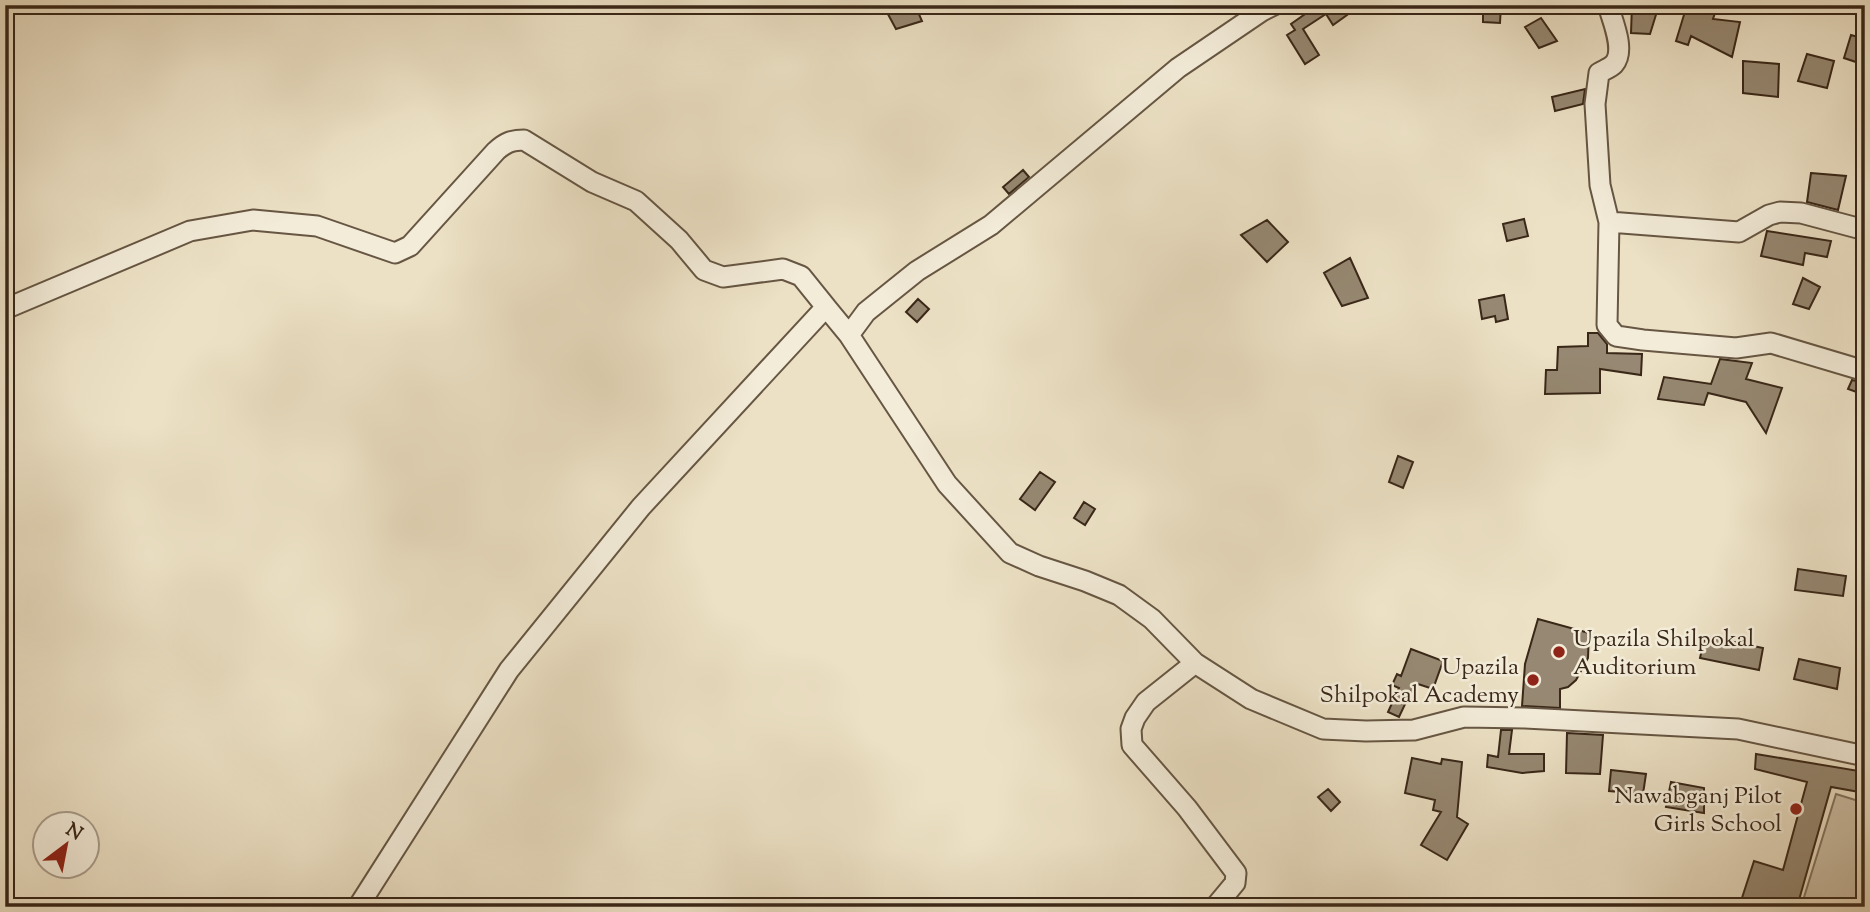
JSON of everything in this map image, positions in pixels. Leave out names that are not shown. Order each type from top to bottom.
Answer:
[{"type":"street","points":[[849,335],[866,312],[917,271],[991,225],[1178,68],[1274,5]]},
{"type":"street","points":[[1608,5],[1618,47],[1617,59],[1613,65],[1599,73],[1595,104],[1600,186],[1609,222],[1607,325],[1616,336],[1736,348],[1770,343],[1865,370]]},
{"type":"street","points":[[5,309],[190,231],[253,220],[317,226],[395,253],[410,246],[505,143],[524,140],[592,182],[636,201],[679,240],[704,270],[723,277],[783,269],[802,276],[849,335],[947,484],[1010,553],[1119,595],[1152,619],[1195,663],[1251,699],[1323,729],[1414,730],[1464,717],[1525,718],[1738,729],[1865,756]]},
{"type":"street","points":[[1609,222],[1739,232],[1769,215],[1780,212],[1801,213],[1865,230]]},
{"type":"street","points":[[358,907],[509,670],[641,507],[826,307]]},
{"type":"street","points":[[1195,663],[1146,702],[1131,729],[1132,745],[1187,808],[1236,873],[1235,883],[1215,907]]},
{"type":"shaded area","points":[[1836,794],[1865,803],[1865,887],[1858,907],[1801,907]]},
{"type":"building","points":[[883,5],[915,5],[922,21],[896,29]]},
{"type":"building","points":[[1318,5],[1339,5],[1347,15],[1333,25],[1326,14],[1303,29],[1319,55],[1305,64],[1287,35],[1295,30],[1291,24]]},
{"type":"building","points":[[1483,5],[1501,5],[1500,23],[1483,22]]},
{"type":"building","points":[[1632,5],[1659,5],[1650,34],[1631,33]]},
{"type":"building","points":[[1687,5],[1711,5],[1717,7],[1713,19],[1740,22],[1732,57],[1691,36],[1688,45],[1676,41]]},
{"type":"building","points":[[1541,18],[1557,41],[1539,48],[1525,27]]},
{"type":"building","points":[[1851,35],[1865,39],[1865,65],[1844,58]]},
{"type":"building","points":[[1807,54],[1834,61],[1827,88],[1798,81]]},
{"type":"building","points":[[1743,61],[1779,64],[1778,97],[1743,93]]},
{"type":"building","points":[[1585,89],[1583,104],[1555,111],[1552,97]]},
{"type":"building","points":[[1023,170],[1029,177],[1009,194],[1003,187]]},
{"type":"building","points":[[1811,173],[1846,176],[1838,210],[1807,202]]},
{"type":"building","points":[[1524,219],[1528,236],[1507,241],[1503,224]]},
{"type":"building","points":[[1267,220],[1288,242],[1267,262],[1241,235]]},
{"type":"building","points":[[1767,231],[1831,241],[1827,257],[1805,253],[1803,265],[1761,256]]},
{"type":"building","points":[[1350,258],[1368,298],[1342,306],[1324,273]]},
{"type":"building","points":[[1803,278],[1820,287],[1809,309],[1793,304]]},
{"type":"building","points":[[1504,295],[1508,319],[1496,322],[1495,316],[1482,319],[1479,300]]},
{"type":"building","points":[[918,299],[929,309],[917,322],[906,312]]},
{"type":"building","points":[[1588,333],[1598,333],[1607,344],[1607,353],[1642,354],[1641,375],[1600,369],[1600,393],[1545,394],[1546,370],[1557,370],[1558,347],[1588,346]]},
{"type":"building","points":[[1720,359],[1752,363],[1746,379],[1782,388],[1766,433],[1746,402],[1708,393],[1704,405],[1658,399],[1664,377],[1711,384]]},
{"type":"building","points":[[1852,380],[1865,383],[1865,395],[1848,389]]},
{"type":"building","points":[[1398,456],[1413,462],[1403,488],[1389,482]]},
{"type":"building","points":[[1040,472],[1055,482],[1035,510],[1020,499]]},
{"type":"building","points":[[1084,502],[1095,509],[1085,525],[1074,518]]},
{"type":"building","points":[[1798,569],[1846,576],[1843,596],[1795,590]]},
{"type":"building","name":"Upazila Shilpokal Auditorium","points":[[1538,619],[1589,633],[1588,658],[1576,680],[1568,687],[1560,689],[1560,708],[1522,706],[1525,664]]},
{"type":"building","points":[[1705,636],[1763,648],[1759,670],[1700,658]]},
{"type":"building","points":[[1411,649],[1443,661],[1433,689],[1415,683],[1399,717],[1388,712],[1399,688],[1392,685],[1397,674],[1401,676]]},
{"type":"building","points":[[1799,659],[1840,668],[1837,689],[1794,679]]},
{"type":"building","points":[[1501,730],[1512,730],[1509,754],[1544,754],[1544,771],[1522,773],[1487,767],[1488,755],[1498,757]]},
{"type":"building","points":[[1567,733],[1603,735],[1600,774],[1566,773]]},
{"type":"building","points":[[1756,754],[1865,772],[1865,793],[1831,787],[1797,907],[1750,907],[1740,904],[1754,861],[1783,870],[1807,782],[1755,769]]},
{"type":"building","points":[[1412,758],[1441,764],[1442,759],[1462,762],[1457,817],[1468,824],[1447,860],[1421,845],[1441,812],[1433,810],[1435,800],[1405,793]]},
{"type":"building","points":[[1611,770],[1646,774],[1643,794],[1609,791]]},
{"type":"building","points":[[1671,782],[1704,788],[1704,813],[1666,807]]},
{"type":"building","points":[[1328,789],[1340,802],[1331,811],[1318,797]]},
{"type":"place","name":"Upazila Shilpokal Auditorium","points":[[1559,652]]},
{"type":"place","name":"Upazila Shilpokal Academy","points":[[1533,680]]},
{"type":"place","name":"Nawabganj Pilot Girls School","points":[[1796,809]]}]
